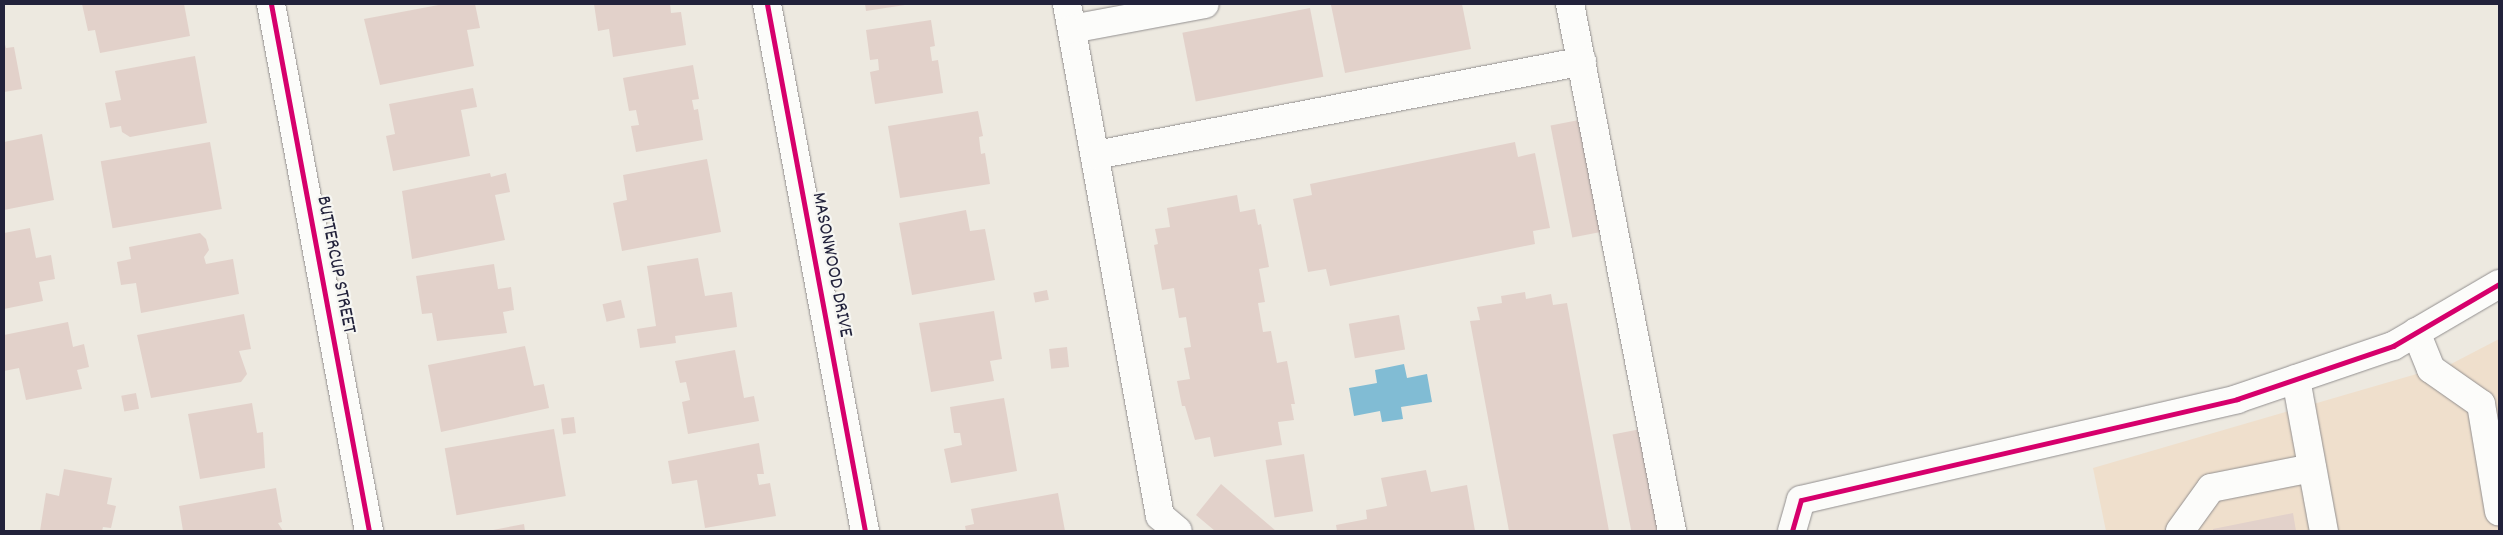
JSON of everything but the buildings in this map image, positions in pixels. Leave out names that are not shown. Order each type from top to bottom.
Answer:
[{"type":"street","name":"BUTTERCUP STREET","points":[[271,4],[370,531]]},
{"type":"street","name":"MASONWOOD DRIVE","points":[[767,4],[865,531]]},
{"type":"street","points":[[1178,531],[1160,516],[1096,155],[1069,16],[1205,4]]},
{"type":"street","points":[[1570,4],[1672,531]]},
{"type":"street","points":[[1096,155],[1582,62]]},
{"type":"street","points":[[1792,531],[1802,500],[2237,399],[2393,346],[2499,284]]},
{"type":"street","points":[[2416,332],[2431,369],[2481,404],[2499,512]]},
{"type":"street","points":[[2296,379],[2324,531]]},
{"type":"street","points":[[2180,531],[2211,488],[2312,468]]},
{"type":"shaded area","points":[[2499,339],[2499,531],[2106,531],[2093,468],[2451,364]]},
{"type":"water","points":[[1404,364],[1407,378],[1427,374],[1432,402],[1401,407],[1403,419],[1382,422],[1380,411],[1354,416],[1349,388],[1377,383],[1375,370]]},
{"type":"cycle path","points":[[271,4],[369,531]]},
{"type":"cycle path","points":[[767,4],[865,531]]},
{"type":"cycle path","points":[[1792,531],[1801,500],[2237,399],[2393,346],[2499,284]]}]
